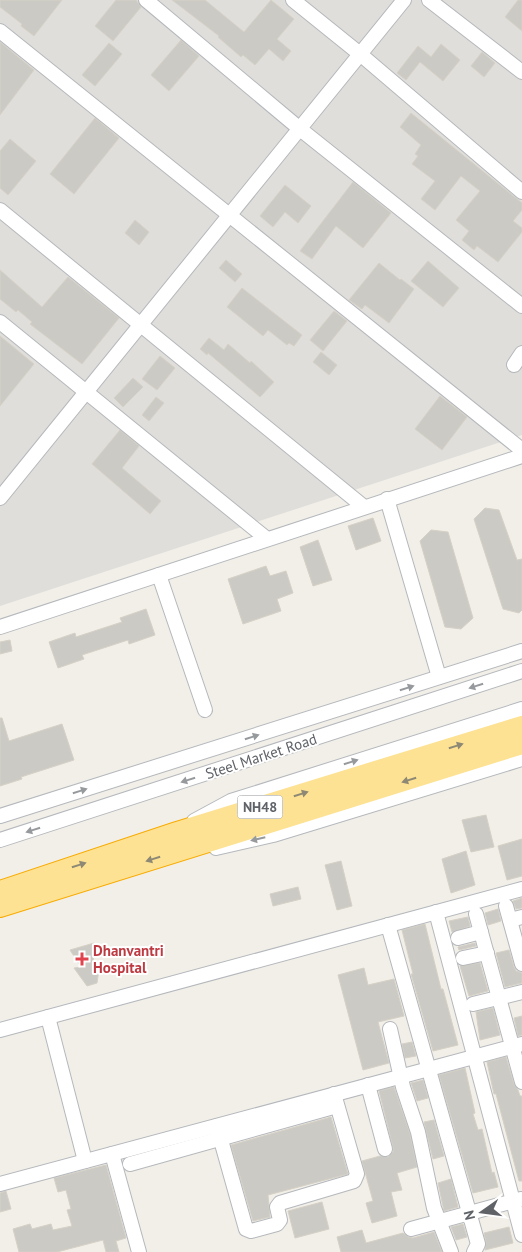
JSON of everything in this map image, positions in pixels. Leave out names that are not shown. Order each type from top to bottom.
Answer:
[{"type":"highway","name":"NH48","points":[[0,907],[178,842],[522,726]]},
{"type":"highway","name":"NH48","points":[[0,891],[522,744]]},
{"type":"street","points":[[146,0],[300,129],[522,306]]},
{"type":"street","points":[[293,0],[360,54],[522,192]]},
{"type":"street","points":[[3,489],[86,393],[404,0]]},
{"type":"street","points":[[429,0],[522,72]]},
{"type":"street","points":[[0,31],[522,450]]},
{"type":"street","points":[[0,210],[364,507]]},
{"type":"street","points":[[0,322],[267,539]]},
{"type":"street","points":[[0,627],[522,456]]},
{"type":"street","points":[[387,499],[440,677]]},
{"type":"street","points":[[160,574],[205,710]]},
{"type":"street","name":"Steel Market Road","points":[[0,816],[522,651]]},
{"type":"street","name":"Steel Market Road","points":[[0,840],[522,671]]},
{"type":"street","points":[[178,842],[205,814],[230,801],[522,709]]},
{"type":"street","points":[[220,747],[228,767]]},
{"type":"street","points":[[178,842],[219,848],[273,835],[522,759]]},
{"type":"street","points":[[0,1030],[522,889]]},
{"type":"street","points":[[506,906],[516,918],[522,964]]},
{"type":"street","points":[[436,912],[474,1056],[517,1199],[522,1235]]},
{"type":"street","points":[[476,914],[499,998],[517,1045],[522,1082]]},
{"type":"street","points":[[388,925],[478,1244],[474,1252]]},
{"type":"street","points":[[458,938],[481,932]]},
{"type":"street","points":[[463,958],[487,953]]},
{"type":"street","points":[[473,1004],[522,992]]},
{"type":"street","points":[[48,1017],[85,1161]]},
{"type":"street","points":[[390,1029],[400,1076],[418,1132],[434,1208],[452,1252]]},
{"type":"street","points":[[0,1184],[112,1154],[219,1132],[335,1100],[368,1085],[517,1045]]},
{"type":"street","points":[[368,1085],[385,1149]]},
{"type":"street","points":[[219,1132],[246,1229],[251,1231],[277,1224],[280,1220],[277,1207],[280,1203],[354,1181],[357,1174],[335,1100]]},
{"type":"street","points":[[130,1164],[219,1132]]},
{"type":"street","points":[[112,1154],[139,1252]]},
{"type":"street","points":[[411,1229],[517,1199]]},
{"type":"shaded area","points":[[0,0],[522,0],[522,435],[0,606]]},
{"type":"building","points":[[0,0],[62,0],[34,36],[0,7]]},
{"type":"building","points":[[116,0],[136,0],[141,7],[113,41],[95,26]]},
{"type":"building","points":[[172,0],[205,0],[244,32],[271,0],[294,19],[277,39],[291,51],[283,61],[269,49],[255,65],[243,55],[241,57],[219,36]]},
{"type":"building","points":[[518,0],[522,0],[522,31],[505,17]]},
{"type":"building","points":[[181,40],[199,56],[169,91],[151,75]]},
{"type":"building","points":[[0,42],[34,70],[0,115]]},
{"type":"building","points":[[109,43],[122,54],[95,86],[82,75]]},
{"type":"building","points":[[441,44],[460,60],[443,81],[420,62],[406,80],[397,73],[418,46],[431,57]]},
{"type":"building","points":[[482,52],[495,63],[484,77],[471,66]]},
{"type":"building","points":[[411,113],[522,203],[522,210],[513,221],[522,228],[522,232],[498,262],[477,246],[474,250],[462,240],[469,231],[456,220],[480,191],[461,176],[435,210],[421,199],[435,181],[412,164],[418,156],[415,154],[421,145],[400,127]]},
{"type":"building","points":[[95,118],[119,138],[74,194],[50,174]]},
{"type":"building","points":[[10,139],[36,161],[8,195],[0,188],[0,151]]},
{"type":"building","points":[[353,182],[391,213],[363,248],[336,226],[312,259],[300,251]]},
{"type":"building","points":[[285,185],[311,206],[298,223],[285,212],[273,227],[260,216]]},
{"type":"building","points":[[135,220],[149,232],[139,245],[125,233]]},
{"type":"building","points":[[226,260],[242,274],[235,282],[219,268]]},
{"type":"building","points":[[428,261],[459,288],[443,307],[411,281]]},
{"type":"building","points":[[379,263],[414,289],[389,323],[365,305],[362,309],[349,300]]},
{"type":"building","points":[[0,270],[42,307],[68,277],[119,318],[82,364],[30,324],[32,322],[18,310],[16,312],[0,299]]},
{"type":"building","points":[[242,288],[302,335],[294,346],[289,343],[287,345],[268,330],[263,336],[227,307]]},
{"type":"building","points":[[334,311],[347,321],[323,351],[310,340]]},
{"type":"building","points":[[0,336],[34,364],[0,406]]},
{"type":"building","points":[[209,338],[224,350],[228,344],[250,363],[251,361],[274,382],[260,397],[208,353],[207,355],[200,349]]},
{"type":"building","points":[[321,352],[337,365],[329,375],[313,362]]},
{"type":"building","points":[[160,356],[175,368],[157,390],[142,379]]},
{"type":"building","points":[[133,378],[143,387],[123,407],[114,398]]},
{"type":"building","points":[[440,396],[467,417],[442,450],[415,429]]},
{"type":"building","points":[[156,397],[164,403],[149,421],[142,415]]},
{"type":"building","points":[[120,430],[139,446],[122,468],[161,501],[150,514],[92,464]]},
{"type":"building","points":[[485,508],[499,510],[517,560],[522,559],[522,610],[519,613],[503,609],[474,519]]},
{"type":"building","points":[[373,518],[381,541],[356,550],[348,526]]},
{"type":"building","points":[[431,530],[448,532],[473,618],[461,629],[445,627],[420,541]]},
{"type":"building","points":[[318,540],[332,580],[313,586],[300,547]]},
{"type":"building","points":[[266,566],[270,576],[286,571],[293,593],[277,599],[281,611],[243,624],[228,579]]},
{"type":"building","points":[[146,609],[155,635],[129,644],[128,640],[82,655],[84,659],[58,668],[49,642],[75,633],[76,637],[122,622],[120,618]]},
{"type":"building","points":[[10,640],[12,651],[0,654],[0,642]]},
{"type":"building","points":[[0,718],[2,718],[9,741],[62,724],[74,760],[21,777],[22,779],[0,786]]},
{"type":"building","points":[[486,815],[494,847],[471,852],[462,820]]},
{"type":"building","points":[[522,839],[522,876],[507,880],[498,846]]},
{"type":"building","points":[[466,851],[475,885],[451,893],[442,859]]},
{"type":"building","points":[[341,861],[352,906],[337,910],[325,865]]},
{"type":"building","points":[[298,887],[301,899],[273,906],[270,894]]},
{"type":"building","points":[[522,898],[522,908],[516,909],[513,901]]},
{"type":"building","points":[[498,909],[501,921],[488,925],[485,913]]},
{"type":"building","points":[[468,917],[470,926],[452,932],[449,921]]},
{"type":"building","points":[[425,924],[441,989],[443,989],[458,1045],[433,1051],[411,974],[413,974],[402,930]]},
{"type":"building","points":[[94,943],[93,965],[100,963],[97,983],[87,986],[74,968],[81,967],[70,950]]},
{"type":"building","points":[[475,943],[476,946],[459,950],[458,947]]},
{"type":"building","points":[[509,950],[516,971],[522,973],[522,983],[505,987],[496,953]]},
{"type":"building","points":[[480,963],[488,991],[469,996],[460,966]]},
{"type":"building","points":[[364,968],[368,985],[394,979],[404,1016],[378,1022],[389,1063],[363,1070],[338,975]]},
{"type":"building","points":[[493,1008],[500,1035],[480,1040],[476,1012]]},
{"type":"building","points":[[522,1016],[522,1035],[518,1036],[514,1018]]},
{"type":"building","points":[[412,1042],[416,1056],[405,1058],[402,1044]]},
{"type":"building","points":[[506,1057],[514,1084],[520,1096],[522,1096],[522,1181],[519,1181],[496,1094],[494,1094],[487,1062]]},
{"type":"building","points":[[465,1068],[475,1113],[473,1114],[478,1130],[482,1129],[492,1173],[494,1172],[498,1187],[473,1193],[439,1075]]},
{"type":"building","points":[[423,1080],[428,1098],[417,1101],[411,1083]]},
{"type":"building","points":[[394,1087],[410,1134],[417,1167],[397,1173],[402,1190],[391,1192],[397,1216],[372,1223],[366,1203],[373,1201],[362,1161],[380,1156],[388,1157],[393,1152],[379,1091]]},
{"type":"building","points":[[331,1117],[348,1174],[268,1195],[270,1217],[253,1221],[231,1145]]},
{"type":"building","points":[[434,1120],[444,1156],[433,1159],[424,1122]]},
{"type":"building","points":[[106,1165],[126,1238],[116,1241],[119,1252],[106,1252],[103,1240],[57,1252],[19,1252],[13,1229],[30,1224],[32,1229],[51,1224],[53,1230],[72,1226],[67,1210],[71,1209],[66,1190],[58,1192],[54,1178]]},
{"type":"building","points":[[451,1179],[458,1207],[444,1211],[438,1183]]},
{"type":"building","points":[[6,1191],[11,1209],[0,1212],[0,1193]]},
{"type":"building","points":[[322,1202],[329,1229],[295,1238],[288,1211]]},
{"type":"building","points":[[463,1224],[467,1237],[456,1240],[451,1227]]},
{"type":"building","points":[[509,1227],[513,1243],[485,1250],[484,1233]]},
{"type":"building","points":[[362,1230],[366,1243],[403,1233],[413,1238],[434,1232],[442,1252],[341,1252],[337,1237]]},
{"type":"place","name":"Dhanvantri Hospital","points":[[82,959]]}]
